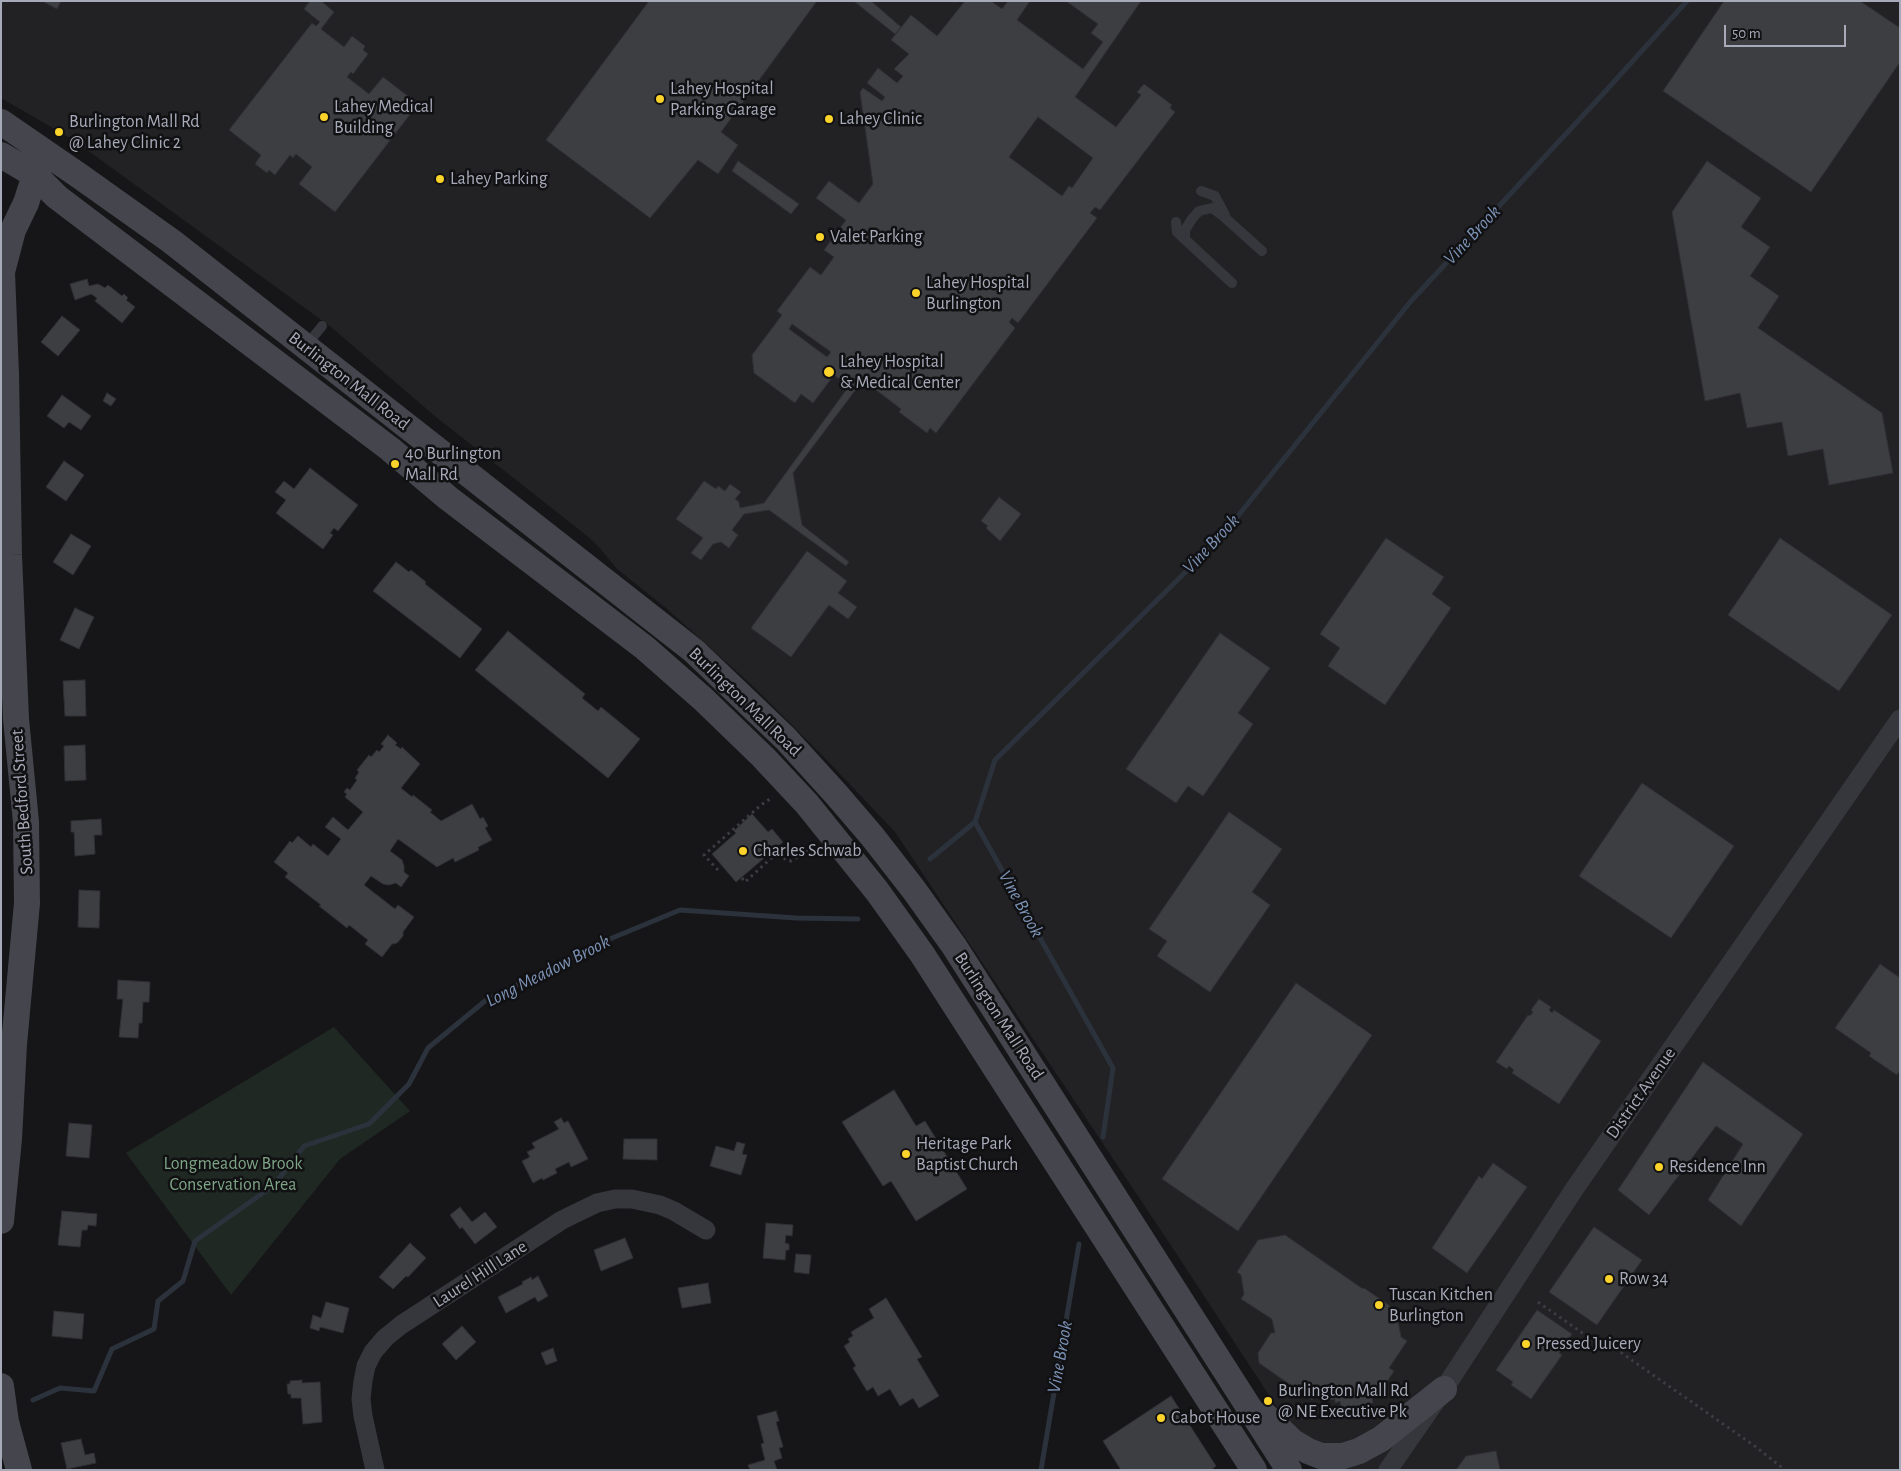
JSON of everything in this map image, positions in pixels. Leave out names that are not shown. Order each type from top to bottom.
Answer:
[{"type":"main road","name":"Burlington Mall Road","points":[[1,122],[41,164],[171,242],[694,651],[786,739],[836,794],[914,890],[954,946],[1152,1252],[1289,1470]]},
{"type":"main road","name":"Burlington Mall Road","points":[[1,155],[41,164]]},
{"type":"main road","name":"Burlington Mall Road","points":[[41,164],[57,197],[390,449],[448,498],[645,648],[716,711],[807,804],[877,891],[922,954],[1254,1470]]},
{"type":"main road","name":"South Bedford Street","points":[[1,1222],[9,1139],[14,1044],[28,903],[26,822],[16,719],[9,555],[2,272],[13,230],[41,164]]},
{"type":"main road","points":[[1234,1384],[1293,1442],[1318,1456],[1332,1457],[1359,1451],[1381,1439],[1444,1388]]},
{"type":"main road","points":[[1,1386],[8,1430],[19,1470]]},
{"type":"street","name":"District Avenue","points":[[1388,1470],[1573,1191],[1900,719]]},
{"type":"street","name":"Laurel Hill Lane","points":[[375,1470],[363,1416],[361,1399],[363,1381],[366,1366],[373,1352],[385,1338],[401,1326],[562,1220],[597,1203],[615,1199],[632,1199],[660,1205],[706,1230]]},
{"type":"lane","points":[[1201,191],[1215,196],[1228,220]]},
{"type":"lane","points":[[1185,240],[1185,230],[1200,211],[1212,208],[1262,251]]},
{"type":"lane","points":[[1176,222],[1177,232],[1232,283]]},
{"type":"lane","points":[[306,347],[322,326]]},
{"type":"path","points":[[718,870],[704,855],[761,805],[774,797]]},
{"type":"path","points":[[742,878],[745,882],[777,850],[791,861],[818,844]]},
{"type":"path","points":[[1538,1302],[1590,1339],[1613,1347],[1756,1447],[1785,1470]]},
{"type":"shaded area","points":[[1,1],[1900,1],[1900,1470],[1318,1470],[1170,1244],[895,832],[754,687],[667,609],[617,569],[586,535],[436,417],[331,327],[72,139],[1,98]]},
{"type":"green space","name":"Longmeadow Brook Conservation Area","points":[[334,1027],[410,1111],[340,1159],[231,1295],[126,1153]]},
{"type":"building","points":[[42,1],[61,1],[57,9]]},
{"type":"building","name":"Lahey Medical Building","points":[[310,1],[321,1],[334,12],[321,29],[344,47],[352,36],[365,46],[363,50],[368,54],[353,74],[351,72],[347,77],[369,94],[383,77],[418,104],[335,212],[299,184],[312,167],[296,154],[293,158],[290,155],[275,175],[269,170],[267,173],[255,164],[261,155],[229,130],[312,23],[316,26],[320,22],[304,9]]},
{"type":"building","name":"Lahey Hospital Parking Garage","points":[[649,1],[817,1],[721,132],[738,145],[718,174],[698,160],[650,218],[546,140]]},
{"type":"building","points":[[871,1],[901,27],[895,34],[855,2]]},
{"type":"building","name":"Lahey Hospital Burlington","points":[[965,1],[991,1],[1002,9],[1008,1],[1030,1],[1017,20],[1083,69],[1103,42],[1091,33],[1098,24],[1066,1],[1141,1],[1075,97],[1116,127],[1141,95],[1137,92],[1144,84],[1172,105],[1170,108],[1175,112],[1100,210],[1095,207],[1090,213],[1097,218],[1018,323],[1012,318],[1009,322],[1015,328],[936,433],[930,428],[927,433],[899,412],[901,409],[863,380],[793,473],[802,525],[849,562],[846,566],[769,510],[744,514],[732,530],[738,535],[729,548],[721,542],[713,544],[701,560],[691,553],[703,538],[676,519],[704,481],[716,489],[718,486],[725,491],[730,484],[741,492],[735,499],[739,502],[740,508],[764,503],[849,386],[834,375],[813,403],[801,394],[795,403],[754,373],[752,355],[782,315],[777,311],[810,267],[821,275],[834,257],[824,250],[846,220],[816,198],[829,181],[859,203],[873,184],[860,92],[863,88],[882,101],[885,97],[867,83],[878,68],[897,83],[903,76],[894,69],[909,54],[891,40],[911,15],[937,36]],"holes":[[[1038,117],[1093,158],[1072,188],[1069,186],[1062,196],[1009,157]],[[792,324],[831,352],[827,357],[789,329]]]},
{"type":"building","points":[[1724,1],[1860,1],[1900,28],[1900,62],[1811,192],[1663,91]]},
{"type":"building","points":[[738,161],[799,204],[791,214],[732,171]]},
{"type":"building","points":[[1707,161],[1761,198],[1741,227],[1770,247],[1750,276],[1779,296],[1758,328],[1882,413],[1893,473],[1829,485],[1823,449],[1788,456],[1782,422],[1747,428],[1740,393],[1705,401],[1672,212]]},
{"type":"building","points":[[87,279],[89,286],[98,284],[105,288],[108,285],[122,296],[124,294],[128,298],[126,300],[135,307],[122,323],[95,301],[97,298],[91,294],[75,300],[70,284]]},
{"type":"building","points":[[62,316],[80,330],[58,356],[41,342]]},
{"type":"building","points":[[107,393],[116,399],[111,406],[103,401]]},
{"type":"building","points":[[62,395],[91,416],[81,430],[69,422],[64,428],[47,416]]},
{"type":"building","points":[[64,461],[84,475],[66,501],[46,487]]},
{"type":"building","points":[[310,468],[358,505],[338,531],[334,528],[330,533],[333,535],[323,549],[276,513],[286,500],[275,492],[284,481],[294,489]]},
{"type":"building","points":[[999,497],[1021,514],[1000,541],[986,528],[988,526],[981,521]]},
{"type":"building","points":[[71,534],[91,546],[73,575],[53,562]]},
{"type":"building","points":[[1386,538],[1444,577],[1432,594],[1451,608],[1385,705],[1328,666],[1340,648],[1320,634]]},
{"type":"building","points":[[1780,538],[1892,615],[1839,691],[1728,615]]},
{"type":"building","points":[[807,551],[847,581],[838,593],[857,607],[848,619],[829,605],[791,657],[751,628]]},
{"type":"building","points":[[396,562],[409,572],[411,570],[426,582],[425,584],[482,629],[460,658],[373,591]]},
{"type":"building","points":[[75,608],[94,617],[79,649],[60,640]]},
{"type":"building","points":[[508,631],[585,694],[582,698],[598,711],[601,707],[640,739],[608,778],[475,670]]},
{"type":"building","points":[[1220,633],[1270,668],[1238,713],[1253,724],[1203,796],[1188,786],[1176,803],[1126,769]]},
{"type":"building","points":[[85,680],[86,716],[65,716],[63,681]]},
{"type":"building","points":[[388,735],[397,743],[395,745],[401,749],[402,747],[420,764],[401,788],[432,810],[430,812],[441,821],[472,804],[480,819],[483,817],[488,826],[485,828],[492,840],[478,847],[479,850],[455,862],[453,858],[437,867],[398,839],[390,851],[402,860],[404,872],[409,876],[401,887],[396,883],[383,884],[371,876],[364,885],[395,909],[398,905],[414,917],[403,932],[403,936],[397,943],[392,944],[382,957],[365,944],[368,940],[349,925],[347,928],[285,877],[288,873],[274,862],[290,841],[292,843],[298,836],[311,847],[313,844],[328,856],[341,839],[325,827],[333,817],[348,830],[363,812],[345,797],[347,794],[344,792],[347,788],[350,790],[357,780],[355,778],[359,772],[357,770],[369,755],[371,757],[384,746],[381,744]]},
{"type":"building","points":[[85,745],[86,780],[65,781],[64,746]]},
{"type":"building","points":[[1642,783],[1734,846],[1671,938],[1579,876]]},
{"type":"building","points":[[1229,812],[1282,849],[1252,892],[1270,905],[1210,992],[1157,956],[1167,941],[1149,929]]},
{"type":"building","name":"Charles Schwab","points":[[752,814],[768,832],[772,829],[783,842],[736,882],[712,854],[736,833],[734,831]]},
{"type":"building","points":[[101,819],[102,835],[94,835],[95,854],[75,856],[74,832],[71,832],[71,821]]},
{"type":"building","points":[[79,890],[100,891],[99,928],[78,927]]},
{"type":"building","points":[[1880,964],[1900,978],[1900,1070],[1897,1075],[1869,1056],[1871,1053],[1835,1028]]},
{"type":"building","points":[[118,980],[150,982],[149,1002],[143,1002],[142,1023],[139,1023],[138,1038],[119,1037],[123,999],[117,999]]},
{"type":"building","points":[[1296,983],[1372,1035],[1238,1231],[1162,1179]]},
{"type":"building","points":[[1539,999],[1551,1007],[1549,1010],[1552,1013],[1554,1010],[1601,1041],[1559,1104],[1512,1073],[1514,1070],[1509,1066],[1507,1069],[1496,1062],[1528,1015],[1530,1016],[1533,1012],[1531,1010]]},
{"type":"building","name":"Residence Inn","points":[[1703,1062],[1803,1134],[1741,1226],[1708,1200],[1743,1144],[1716,1126],[1649,1215],[1618,1190]]},
{"type":"building","points":[[894,1090],[916,1126],[925,1121],[967,1189],[916,1221],[891,1181],[883,1186],[842,1122]]},
{"type":"building","points":[[561,1118],[564,1123],[568,1121],[588,1159],[571,1167],[569,1162],[555,1169],[557,1173],[533,1183],[522,1161],[530,1157],[527,1152],[535,1148],[532,1143],[559,1129],[554,1122]]},
{"type":"building","points":[[69,1123],[92,1125],[89,1158],[66,1156]]},
{"type":"building","points":[[624,1139],[657,1139],[657,1160],[623,1159]]},
{"type":"building","points":[[737,1142],[745,1144],[742,1154],[747,1155],[741,1175],[710,1166],[716,1146],[734,1151]]},
{"type":"building","points":[[1493,1163],[1527,1187],[1467,1273],[1432,1248],[1479,1176],[1482,1179]]},
{"type":"building","points":[[460,1207],[472,1222],[485,1212],[497,1227],[475,1244],[462,1227],[460,1229],[450,1215]]},
{"type":"building","points":[[62,1211],[97,1214],[96,1226],[88,1225],[87,1230],[82,1230],[80,1247],[58,1245]]},
{"type":"building","points":[[766,1223],[793,1225],[792,1236],[786,1235],[785,1243],[789,1244],[789,1250],[786,1250],[785,1260],[763,1258]]},
{"type":"building","points":[[1594,1227],[1642,1260],[1597,1325],[1549,1292]]},
{"type":"building","points":[[1285,1235],[1396,1310],[1401,1337],[1407,1341],[1389,1368],[1394,1371],[1381,1391],[1376,1392],[1377,1395],[1372,1396],[1373,1403],[1341,1409],[1340,1401],[1335,1403],[1335,1399],[1330,1400],[1318,1392],[1312,1400],[1259,1363],[1258,1353],[1271,1333],[1275,1333],[1272,1319],[1241,1299],[1244,1294],[1241,1275],[1237,1272],[1258,1240]]},
{"type":"building","points":[[625,1238],[633,1258],[601,1271],[594,1250]]},
{"type":"building","points":[[410,1243],[426,1258],[408,1277],[406,1276],[393,1289],[379,1277]]},
{"type":"building","points":[[796,1254],[811,1255],[809,1274],[794,1272]]},
{"type":"building","points":[[538,1276],[548,1296],[538,1302],[535,1297],[506,1313],[498,1297],[523,1284],[522,1282],[531,1277],[532,1280]]},
{"type":"building","points":[[708,1283],[711,1303],[682,1308],[678,1288]]},
{"type":"building","points":[[886,1298],[922,1357],[917,1359],[939,1396],[919,1408],[913,1398],[900,1406],[890,1389],[878,1396],[873,1387],[867,1391],[853,1368],[856,1366],[844,1346],[850,1342],[848,1339],[853,1336],[851,1332],[874,1318],[869,1309]]},
{"type":"building","points":[[326,1302],[349,1308],[343,1333],[320,1327],[319,1331],[310,1328],[313,1315],[321,1318]]},
{"type":"building","points":[[1537,1310],[1572,1334],[1559,1353],[1562,1355],[1531,1399],[1511,1385],[1513,1382],[1496,1370]]},
{"type":"building","points":[[54,1311],[84,1314],[82,1339],[52,1336]]},
{"type":"building","points":[[462,1326],[476,1342],[456,1360],[442,1344]]},
{"type":"building","points":[[553,1348],[557,1361],[546,1365],[541,1353]]},
{"type":"building","points":[[302,1380],[302,1383],[320,1382],[322,1422],[303,1424],[301,1398],[291,1398],[291,1394],[288,1394],[287,1384],[290,1384],[290,1381]]},
{"type":"building","name":"Cabot House","points":[[1171,1396],[1216,1466],[1211,1470],[1121,1470],[1103,1441]]},
{"type":"building","points":[[776,1411],[779,1421],[776,1422],[783,1447],[779,1448],[782,1458],[774,1461],[777,1470],[750,1470],[748,1465],[765,1460],[761,1444],[764,1443],[757,1416]]},
{"type":"building","points":[[81,1439],[85,1455],[94,1453],[96,1463],[67,1469],[61,1443]]},
{"type":"building","points":[[1496,1451],[1500,1470],[1456,1470],[1466,1456]]},
{"type":"waterway","name":"Vine Brook","points":[[1103,1137],[1113,1068],[975,822],[995,760],[1221,537],[1411,301],[1687,1]]},
{"type":"waterway","name":"Long Meadow Brook","points":[[930,859],[975,822]]},
{"type":"waterway","name":"Long Meadow Brook","points":[[33,1400],[60,1388],[94,1391],[112,1349],[154,1329],[158,1301],[183,1281],[195,1241],[274,1185],[304,1146],[369,1124],[409,1084],[428,1048],[485,1001],[605,941],[680,910],[796,918],[858,919]]},
{"type":"waterway","name":"Vine Brook","points":[[1041,1470],[1079,1244]]},
{"type":"place","name":"Lahey Hospital Parking Garage","points":[[660,99]]},
{"type":"place","name":"Lahey Medical Building","points":[[324,117]]},
{"type":"place","name":"Lahey Clinic","points":[[829,119]]},
{"type":"place","name":"Burlington Mall Rd @ Lahey Clinic 2","points":[[59,132]]},
{"type":"place","name":"Lahey Parking","points":[[440,179]]},
{"type":"place","name":"Valet Parking","points":[[820,237]]},
{"type":"place","name":"Lahey Hospital Burlington","points":[[916,293]]},
{"type":"place","name":"Lahey Hospital & Medical Center","points":[[829,372]]},
{"type":"place","name":"40 Burlington Mall Rd","points":[[395,464]]},
{"type":"place","name":"Charles Schwab","points":[[743,851]]},
{"type":"place","name":"Heritage Park Baptist Church","points":[[906,1154]]},
{"type":"place","name":"Residence Inn","points":[[1659,1167]]},
{"type":"place","name":"Row 34","points":[[1609,1279]]},
{"type":"place","name":"Tuscan Kitchen Burlington","points":[[1379,1305]]},
{"type":"place","name":"Pressed Juicery","points":[[1526,1344]]},
{"type":"place","name":"Burlington Mall Rd @ NE Executive Pk","points":[[1268,1401]]},
{"type":"place","name":"Cabot House","points":[[1161,1418]]}]
